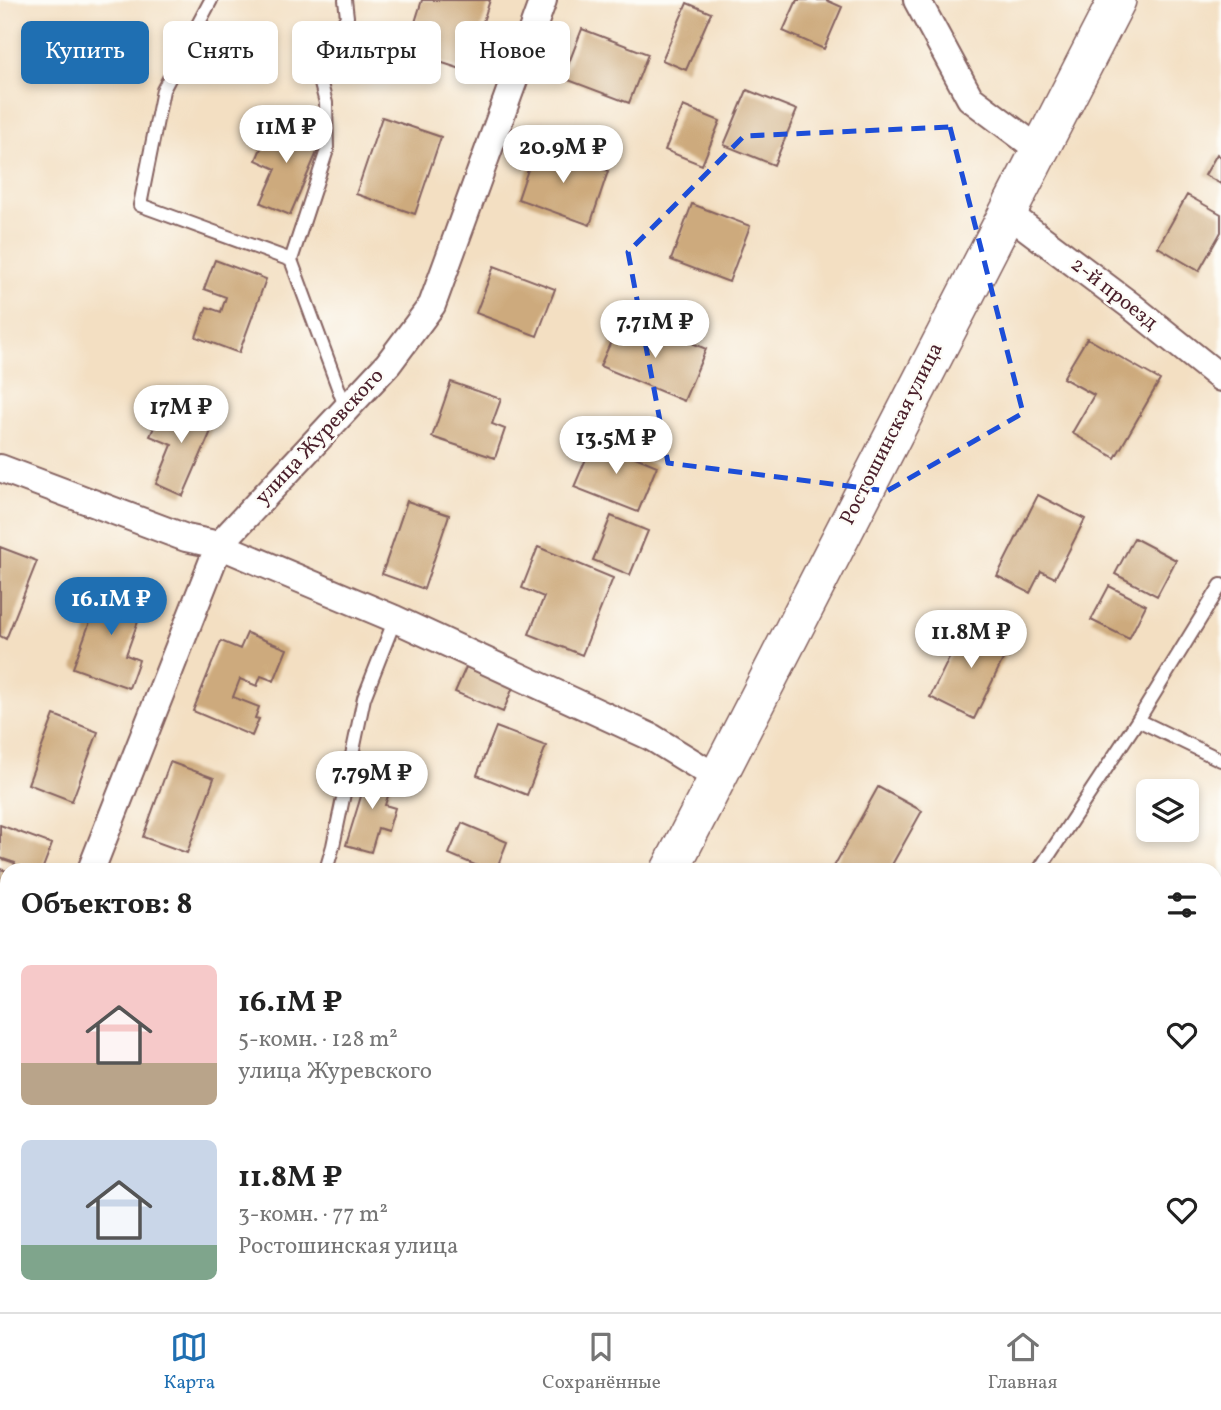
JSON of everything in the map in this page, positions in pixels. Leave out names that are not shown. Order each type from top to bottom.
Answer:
[{"type":"main road","name":"Ростошинская улица","points":[[673,863],[1038,149],[1117,0]]},
{"type":"street","name":"улица Журевского","points":[[94,863],[219,545],[388,364],[432,306],[542,0]]},
{"type":"street","points":[[917,0],[970,98],[1038,149]]},
{"type":"street","name":"2-й проезд","points":[[1006,212],[1130,305],[1221,378]]},
{"type":"street","points":[[0,468],[186,538],[219,545],[395,619],[651,737],[716,777]]},
{"type":"lane","points":[[211,0],[163,90],[140,205],[291,260]]},
{"type":"lane","points":[[345,0],[347,17],[316,65],[326,103],[327,150],[291,260],[346,410]]},
{"type":"lane","points":[[1044,863],[1139,720],[1221,586]]},
{"type":"lane","points":[[328,863],[364,698],[395,619]]},
{"type":"lane","points":[[1139,720],[1221,760]]},
{"type":"highlighted area","points":[[950,127],[1023,413],[887,491],[668,463],[628,252],[744,136]]},
{"type":"building","points":[[422,0],[490,0],[483,21],[455,21],[455,67],[441,62],[441,21],[415,21]]},
{"type":"building","points":[[797,0],[826,0],[842,7],[824,49],[783,31]]},
{"type":"building","points":[[687,3],[711,13],[686,70],[662,60]]},
{"type":"building","points":[[582,29],[648,54],[629,103],[570,81],[570,60]]},
{"type":"building","points":[[747,90],[797,110],[774,165],[724,145]]},
{"type":"building","points":[[683,106],[720,121],[702,165],[665,150]]},
{"type":"building","points":[[382,117],[441,137],[415,214],[356,194]]},
{"type":"building","points":[[272,122],[321,143],[290,215],[261,203],[276,169],[256,160]]},
{"type":"building","points":[[536,146],[608,171],[590,225],[518,199]]},
{"type":"building","points":[[1217,154],[1221,157],[1221,184],[1205,175]]},
{"type":"building","points":[[1187,195],[1221,214],[1221,232],[1199,271],[1158,247]]},
{"type":"building","points":[[692,204],[750,226],[729,282],[671,260]]},
{"type":"building","points":[[215,260],[266,279],[239,353],[196,337],[207,307],[221,312],[226,297],[204,289]]},
{"type":"building","points":[[494,266],[555,289],[537,336],[476,313]]},
{"type":"building","points":[[646,323],[706,349],[684,401],[600,366],[617,328],[640,338]]},
{"type":"building","points":[[1087,338],[1160,380],[1115,458],[1072,433],[1094,395],[1063,378]]},
{"type":"building","points":[[451,382],[501,399],[492,424],[505,429],[495,458],[432,437]]},
{"type":"building","points":[[166,401],[215,422],[183,496],[156,484],[172,445],[150,436]]},
{"type":"building","points":[[594,440],[657,466],[638,512],[574,487]]},
{"type":"building","points":[[1038,495],[1085,519],[1055,578],[1041,571],[1030,593],[997,576]]},
{"type":"building","points":[[407,501],[449,515],[424,589],[382,574]]},
{"type":"building","points":[[611,516],[648,531],[630,575],[593,560]]},
{"type":"building","points":[[1134,538],[1176,560],[1157,596],[1115,574]]},
{"type":"building","points":[[0,547],[37,561],[6,639],[0,636]]},
{"type":"building","points":[[538,547],[613,578],[582,655],[529,634],[544,597],[522,588]]},
{"type":"building","points":[[104,584],[146,599],[126,655],[139,660],[129,688],[73,668]]},
{"type":"building","points":[[1109,586],[1146,605],[1129,639],[1091,620]]},
{"type":"building","points":[[967,622],[1011,643],[974,719],[930,697]]},
{"type":"building","points":[[247,633],[287,649],[274,681],[261,676],[257,686],[240,679],[233,697],[259,707],[255,718],[259,719],[252,736],[193,711],[221,641],[240,649]]},
{"type":"building","points":[[466,667],[513,687],[503,712],[455,692]]},
{"type":"building","points":[[54,715],[98,732],[72,801],[28,784]]},
{"type":"building","points":[[496,727],[546,746],[527,795],[477,775]]},
{"type":"building","points":[[170,762],[214,778],[187,853],[143,837]]},
{"type":"building","points":[[370,767],[395,775],[385,805],[395,808],[388,831],[378,828],[371,852],[346,845]]},
{"type":"building","points":[[878,787],[922,811],[893,863],[836,863]]},
{"type":"building","points":[[462,823],[507,842],[499,863],[470,863],[449,854]]},
{"type":"building","points":[[0,825],[52,844],[45,863],[15,863],[0,858]]}]
